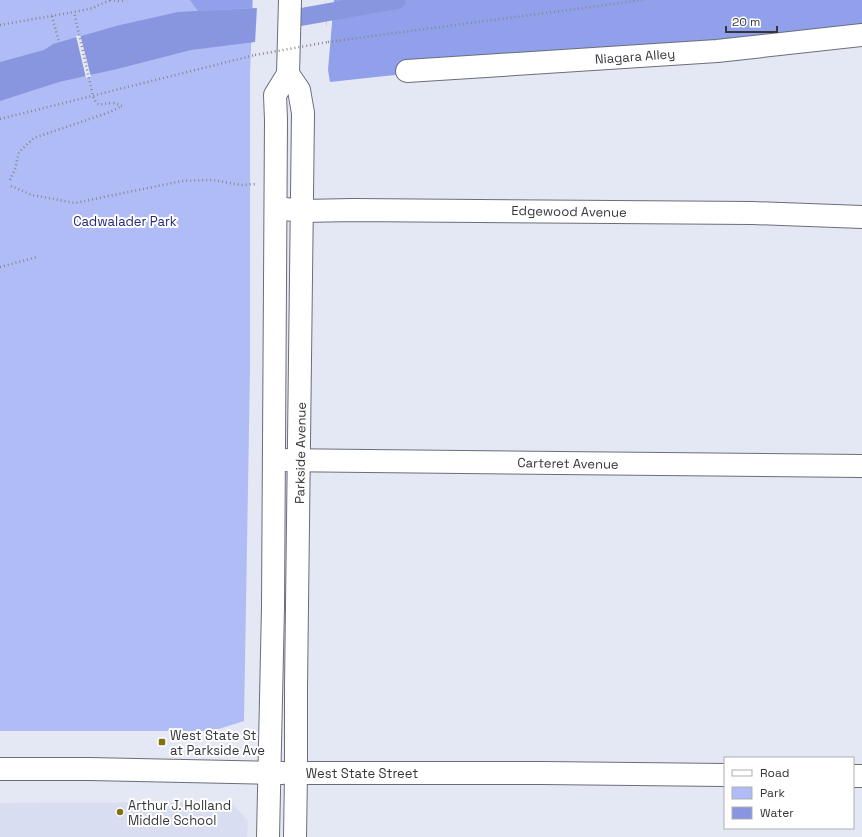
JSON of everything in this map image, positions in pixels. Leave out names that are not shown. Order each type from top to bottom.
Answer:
[{"type":"main road","points":[[288,74],[290,0]]},
{"type":"main road","name":"Niagara Alley","points":[[407,71],[717,51],[862,35]]},
{"type":"main road","name":"Parkside Avenue","points":[[268,837],[273,600],[276,208],[275,95],[288,74],[299,90],[303,113],[295,837]]},
{"type":"main road","name":"Edgewood Avenue","points":[[276,208],[302,211],[353,210],[738,213],[862,217]]},
{"type":"main road","name":"Carteret Avenue","points":[[274,460],[862,466]]},
{"type":"main road","name":"West State Street","points":[[0,769],[89,769],[269,773],[724,775]]},
{"type":"path","points":[[0,25],[93,8],[110,0],[126,0]]},
{"type":"path","points":[[0,119],[255,55],[328,42],[644,0]]},
{"type":"path","points":[[10,180],[15,169],[19,152],[34,138],[110,112],[122,106],[114,103],[100,104],[95,102],[74,12]]},
{"type":"path","points":[[52,16],[59,42]]},
{"type":"path","points":[[11,186],[32,194],[75,203],[182,181],[213,180],[241,185],[256,184]]},
{"type":"path","points":[[0,267],[37,257]]},
{"type":"shaded area","points":[[190,0],[252,0],[252,8],[198,11]]},
{"type":"shaded area","points":[[334,0],[862,0],[862,24],[330,82],[328,70]]},
{"type":"shaded area","name":"Arthur J. Holland Middle School","points":[[231,802],[248,821],[247,837],[0,837],[0,803]]},
{"type":"green space","name":"Cadwalader Park","points":[[0,0],[253,0],[250,72],[250,369],[244,721],[212,731],[0,731]]},
{"type":"water","points":[[302,0],[325,0],[327,27],[255,42],[191,50],[59,82],[0,101],[0,62],[44,50],[53,44],[120,25],[178,12],[257,8]]},
{"type":"pier","points":[[291,0],[325,0],[327,29],[255,44],[257,6]]},
{"type":"pier","points":[[80,34],[91,77],[86,78],[76,36]]},
{"type":"waterway","points":[[301,17],[397,0]]},
{"type":"place","name":"West State St at Parkside Ave","points":[[162,742]]},
{"type":"place","name":"Arthur J. Holland Middle School","points":[[120,812]]}]
